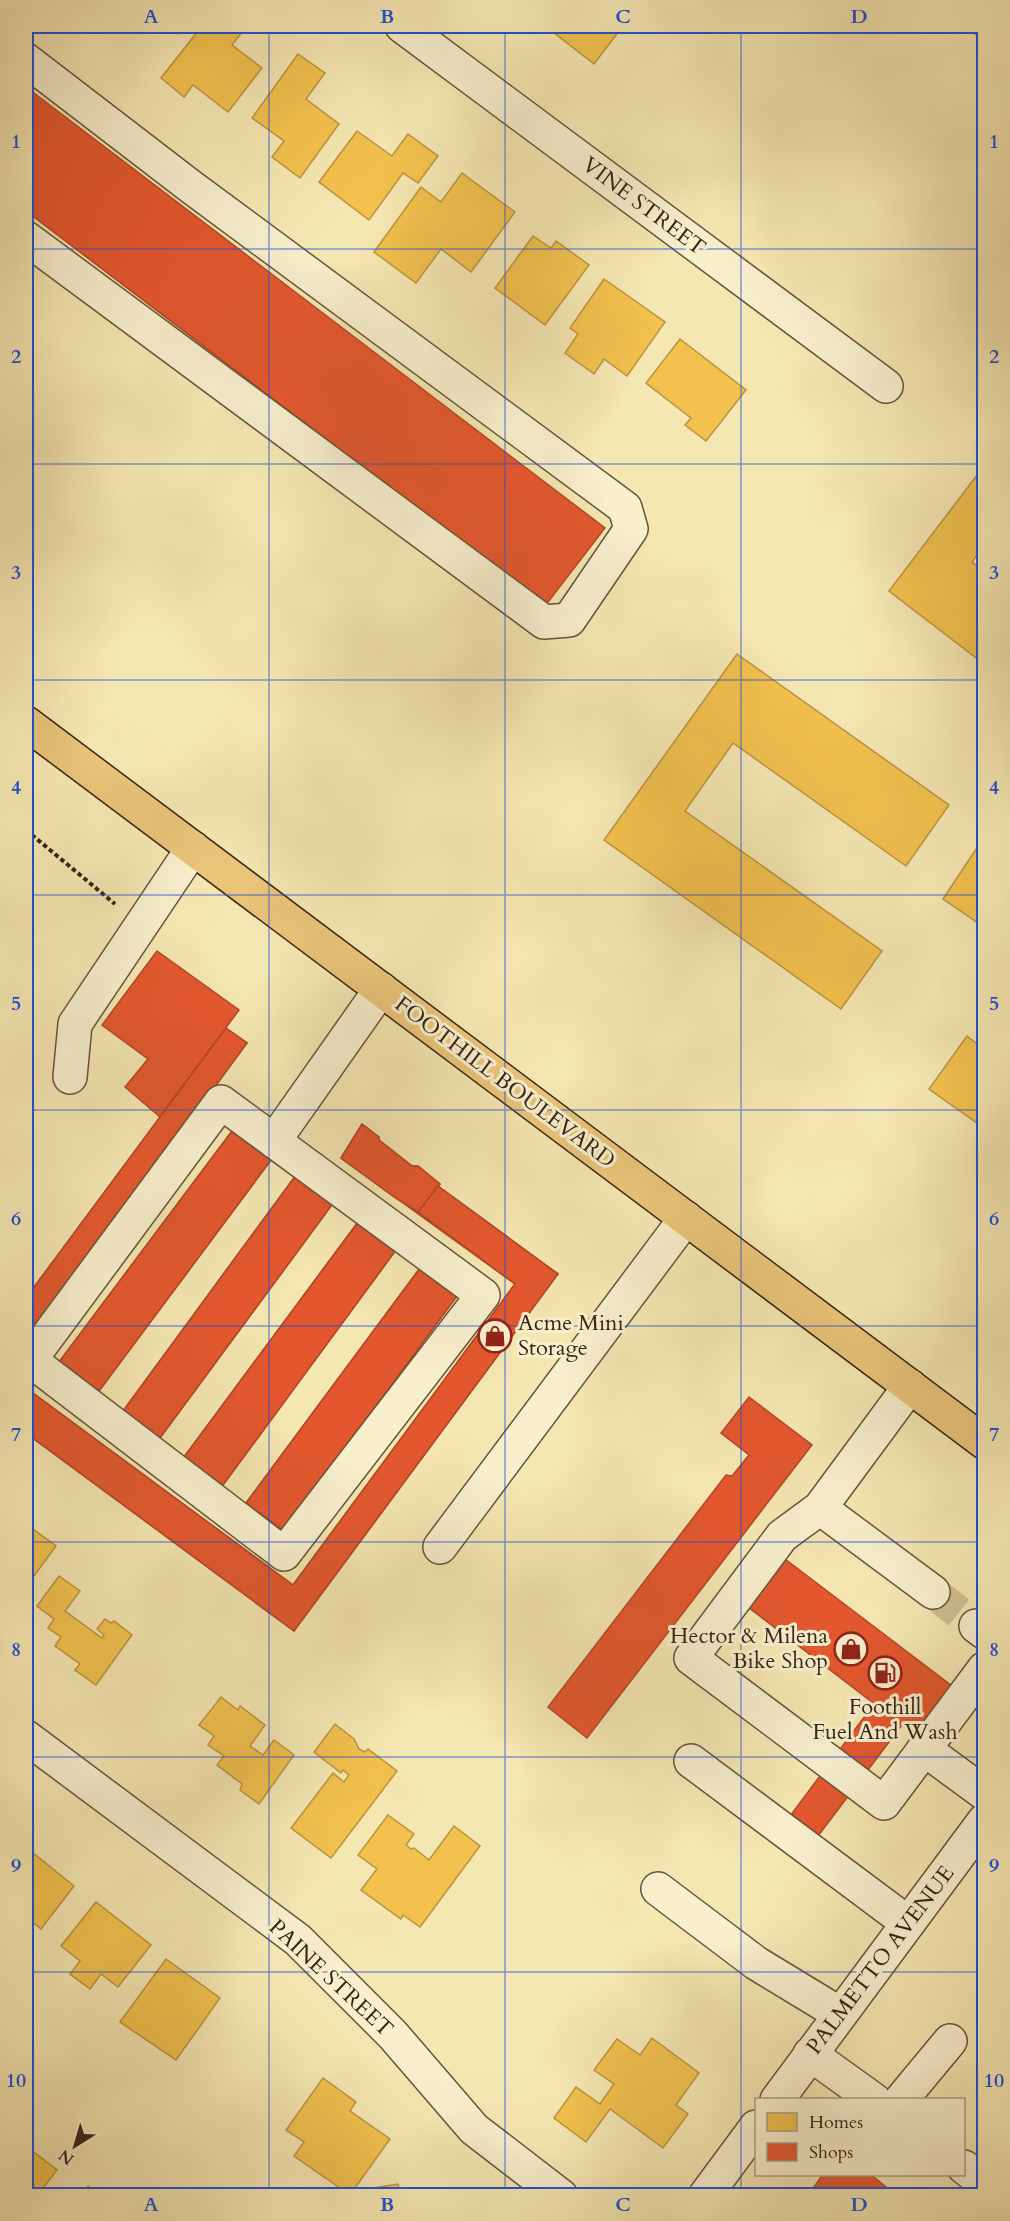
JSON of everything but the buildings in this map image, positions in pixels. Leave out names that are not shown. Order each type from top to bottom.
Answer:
[{"type":"main road","name":"FOOTHILL BOULEVARD","points":[[26,723],[984,1442]]},
{"type":"street","name":"VINE STREET","points":[[402,26],[886,386]]},
{"type":"street","points":[[26,60],[190,186],[625,507],[631,529],[569,620],[544,622],[26,238]]},
{"type":"street","points":[[70,1077],[75,1024],[193,848]]},
{"type":"street","points":[[274,1141],[381,989]]},
{"type":"street","points":[[221,1102],[274,1141],[483,1295],[284,1554],[30,1360],[221,1102]]},
{"type":"street","points":[[440,1547],[686,1218]]},
{"type":"street","points":[[910,1386],[820,1508],[782,1536],[691,1658],[884,1803],[984,1669]]},
{"type":"street","points":[[820,1508],[933,1592]]},
{"type":"street","name":"PAINE STREET","points":[[26,1737],[298,1940],[393,2035],[474,2129],[561,2196]]},
{"type":"street","points":[[924,1749],[984,1793]]},
{"type":"street","points":[[691,1761],[908,1923]]},
{"type":"street","name":"PALMETTO AVENUE","points":[[778,2098],[984,1821]]},
{"type":"street","points":[[658,1889],[756,1963],[840,2014]]},
{"type":"street","points":[[903,2098],[950,2041]]},
{"type":"street","points":[[810,2054],[871,2098]]},
{"type":"street","points":[[705,2196],[755,2128]]},
{"type":"street","points":[[965,2169],[984,2183]]},
{"type":"path","points":[[26,830],[121,908]]},
{"type":"tunnel","points":[[933,1592],[976,1626]]},
{"type":"place","name":"Acme Mini Storage","points":[[495,1336]]},
{"type":"place","name":"Hector & Milena Bike Shop","points":[[851,1649]]},
{"type":"place","name":"Foothill Fuel And Wash","points":[[885,1673]]}]
